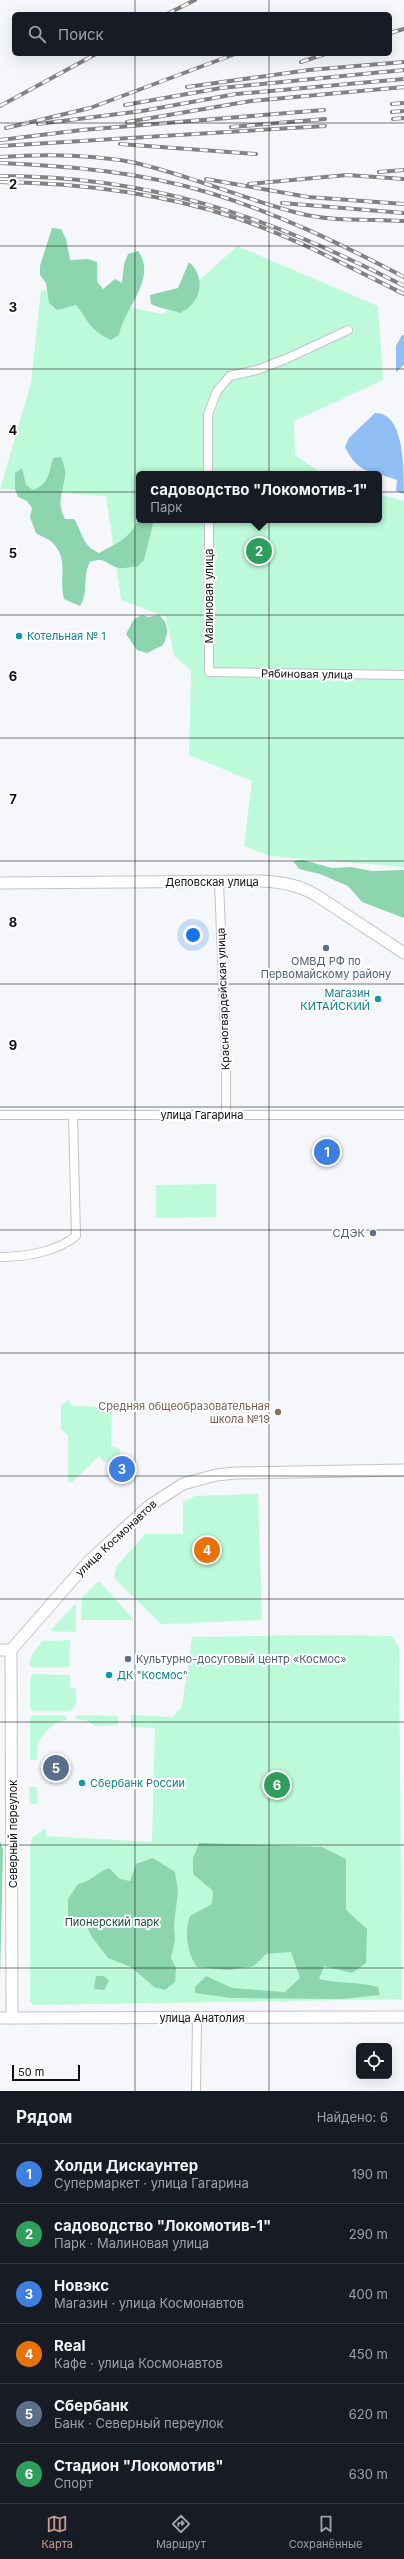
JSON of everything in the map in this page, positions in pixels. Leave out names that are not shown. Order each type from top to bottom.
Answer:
[{"type":"street","points":[[208,471],[208,414],[217,391],[230,376],[257,370],[288,358],[348,330]]},
{"type":"street","name":"Малиновая улица","points":[[209,523],[209,672]]},
{"type":"street","name":"Рябиновая улица","points":[[209,672],[404,675]]},
{"type":"street","name":"Деповская улица","points":[[0,882],[278,882],[299,886],[350,915],[404,953]]},
{"type":"street","name":"Красногвардейская улица","points":[[220,882],[226,1059],[226,1116]]},
{"type":"street","name":"улица Гагарина","points":[[0,1115],[404,1115]]},
{"type":"street","points":[[0,1258],[12,1257],[64,1245],[76,1236],[73,1115]]},
{"type":"street","name":"улица Космонавтов","points":[[12,1650],[89,1561],[149,1506],[183,1484],[216,1475],[235,1473],[404,1470]]},
{"type":"street","points":[[0,1650],[12,1650]]},
{"type":"street","name":"Северный переулок","points":[[12,1650],[12,2018]]},
{"type":"street","name":"улица Анатолия","points":[[0,2018],[404,2017]]},
{"type":"street","points":[[196,2091],[198,2018]]},
{"type":"green space","points":[[52,228],[61,229],[66,239],[70,260],[88,259],[97,262],[97,282],[103,289],[115,279],[122,283],[124,264],[128,254],[138,251],[143,261],[144,272],[142,282],[122,325],[119,335],[111,340],[103,336],[90,325],[76,305],[57,310],[49,303],[46,283],[40,275],[40,266]]},
{"type":"green space","points":[[237,246],[378,306],[383,380],[294,421],[295,455],[319,471],[136,471],[136,523],[382,523],[382,495],[404,501],[404,867],[269,856],[244,846],[252,781],[189,755],[191,670],[174,656],[166,617],[121,600],[106,496],[0,489],[31,383],[41,290],[163,314]]},
{"type":"green space","points":[[189,262],[195,268],[200,283],[197,297],[193,303],[180,313],[151,304],[150,295],[178,288]]},
{"type":"green space","points":[[61,457],[64,466],[65,474],[61,498],[62,513],[65,519],[74,519],[86,543],[93,550],[99,553],[120,542],[130,533],[136,522],[153,523],[144,560],[137,567],[114,567],[103,560],[90,562],[86,573],[83,601],[80,606],[64,599],[62,591],[61,556],[49,539],[36,533],[30,517],[32,508],[27,501],[18,497],[15,489],[15,473],[22,468],[26,485],[33,490],[42,485],[48,477],[53,458]]},
{"type":"green space","points":[[142,615],[149,617],[159,615],[165,622],[167,629],[163,645],[147,653],[137,650],[126,634],[134,619]]},
{"type":"green space","points":[[303,860],[332,868],[351,867],[372,871],[404,870],[404,918],[362,902],[348,886],[320,874],[299,869],[293,861]]},
{"type":"green space","points":[[216,1184],[216,1217],[156,1218],[156,1185]]},
{"type":"green space","points":[[69,1400],[72,1406],[101,1407],[104,1400],[112,1403],[111,1446],[119,1449],[121,1454],[113,1463],[104,1462],[99,1456],[71,1483],[68,1481],[68,1435],[61,1429],[61,1405]]},
{"type":"green space","points":[[258,1494],[262,1620],[161,1624],[114,1578],[116,1567],[145,1534],[183,1534],[183,1502],[195,1496]]},
{"type":"green space","points":[[99,1581],[134,1620],[81,1620],[82,1597]]},
{"type":"green space","points":[[76,1603],[76,1632],[50,1631]]},
{"type":"green space","name":"Пионерский парк","points":[[306,1635],[392,1636],[399,1648],[402,1999],[34,2005],[30,2001],[30,1848],[32,1838],[46,1828],[46,1836],[152,1842],[155,1728],[131,1727],[131,1715],[172,1717],[182,1707],[192,1637]]},
{"type":"green space","points":[[70,1640],[69,1667],[31,1667],[29,1663],[33,1653],[42,1641]]},
{"type":"green space","points":[[33,1674],[70,1675],[70,1688],[76,1688],[76,1705],[70,1711],[33,1711],[30,1708],[30,1678]]},
{"type":"green space","points":[[33,1715],[64,1715],[68,1719],[55,1724],[44,1734],[38,1746],[38,1760],[30,1760],[30,1718]]},
{"type":"green space","points":[[78,1715],[118,1716],[118,1725],[95,1726],[86,1720],[75,1719]]},
{"type":"green space","points":[[29,1787],[37,1787],[37,1804],[30,1804]]},
{"type":"green space","points":[[0,1841],[3,1850],[0,1979]]},
{"type":"green space","points":[[199,1843],[322,1847],[346,1859],[346,1910],[367,1929],[366,1963],[352,1973],[324,1966],[319,1979],[333,1982],[371,1985],[378,1987],[380,1995],[342,1999],[231,1998],[195,1993],[195,1987],[206,1976],[232,1988],[285,1992],[300,1978],[291,1952],[266,1954],[254,1966],[228,1970],[197,1967],[189,1949],[187,1935],[188,1922],[190,1916],[212,1904],[213,1891],[193,1874],[193,1858]]},
{"type":"green space","name":"Пионерский парк","points":[[153,1858],[175,1872],[178,1891],[174,1925],[175,1940],[171,1958],[176,1968],[175,1982],[165,1990],[154,1987],[131,1967],[108,1958],[92,1937],[85,1923],[68,1920],[68,1899],[78,1884],[87,1881],[109,1868],[120,1879],[130,1881],[136,1864]]},
{"type":"green space","points":[[96,1976],[104,1976],[109,1981],[104,1990],[94,1989]]},
{"type":"water","points":[[402,335],[404,335],[404,365],[396,372],[396,346]]},
{"type":"water","points":[[375,413],[385,415],[392,421],[397,431],[400,443],[404,470],[404,494],[396,491],[397,480],[382,475],[382,471],[367,471],[356,463],[345,447],[349,438]]},
{"type":"railway","points":[[171,12],[195,0]]},
{"type":"railway","points":[[392,32],[404,29]]},
{"type":"railway","points":[[0,106],[92,56]]},
{"type":"railway","points":[[6,128],[90,108],[230,56]]},
{"type":"railway","points":[[301,62],[319,56]]},
{"type":"railway","points":[[187,87],[309,70],[404,62]]},
{"type":"railway","points":[[125,105],[221,88],[404,70]]},
{"type":"railway","points":[[38,124],[142,111],[236,94],[404,79]]},
{"type":"railway","points":[[127,122],[251,101],[404,87]]},
{"type":"railway","points":[[392,104],[404,103]]},
{"type":"railway","points":[[0,140],[82,130],[324,110]]},
{"type":"railway","points":[[392,112],[404,111]]},
{"type":"railway","points":[[393,119],[404,118]]},
{"type":"railway","points":[[231,127],[325,119]]},
{"type":"railway","points":[[0,146],[325,126]]},
{"type":"railway","points":[[120,144],[256,154]]},
{"type":"railway","points":[[0,157],[34,155],[85,156],[119,160],[157,168],[258,201],[311,216],[337,219],[404,221]]},
{"type":"railway","points":[[0,163],[106,171],[158,180],[210,193],[260,210],[308,230],[404,277]]},
{"type":"railway","points":[[379,172],[404,170]]},
{"type":"railway","points":[[249,184],[347,175],[404,179]]},
{"type":"railway","points":[[0,176],[56,178],[109,183],[209,205],[258,221],[306,240],[354,261],[404,286]]},
{"type":"railway","points":[[206,179],[308,197],[404,204]]},
{"type":"railway","points":[[0,182],[90,187],[149,196],[207,209],[279,234],[404,294]]},
{"type":"railway","points":[[282,203],[404,213]]},
{"type":"place","name":"садоводство \"Локомотив-1\"","points":[[259,551]]},
{"type":"place","name":"Котельная № 1","points":[[19,636]]},
{"type":"place","name":"ОМВД РФ по Первомайскому району","points":[[326,948]]},
{"type":"place","name":"Магазин КИТАЙСКИЙ","points":[[378,999]]},
{"type":"place","name":"Холди Дискаунтер","points":[[327,1152]]},
{"type":"place","name":"СДЭК","points":[[373,1233]]},
{"type":"place","name":"Средняя общеобразовательная школа №19","points":[[278,1412]]},
{"type":"place","name":"Новэкс","points":[[122,1469]]},
{"type":"place","name":"Real","points":[[207,1550]]},
{"type":"place","name":"Культурно-досуговый центр «Космос»","points":[[128,1659]]},
{"type":"place","name":"ДК \"Космос\"","points":[[109,1675]]},
{"type":"place","name":"Сбербанк","points":[[56,1768]]},
{"type":"place","name":"Сбербанк России","points":[[82,1783]]},
{"type":"place","name":"Стадион \"Локомотив\"","points":[[277,1785]]}]
